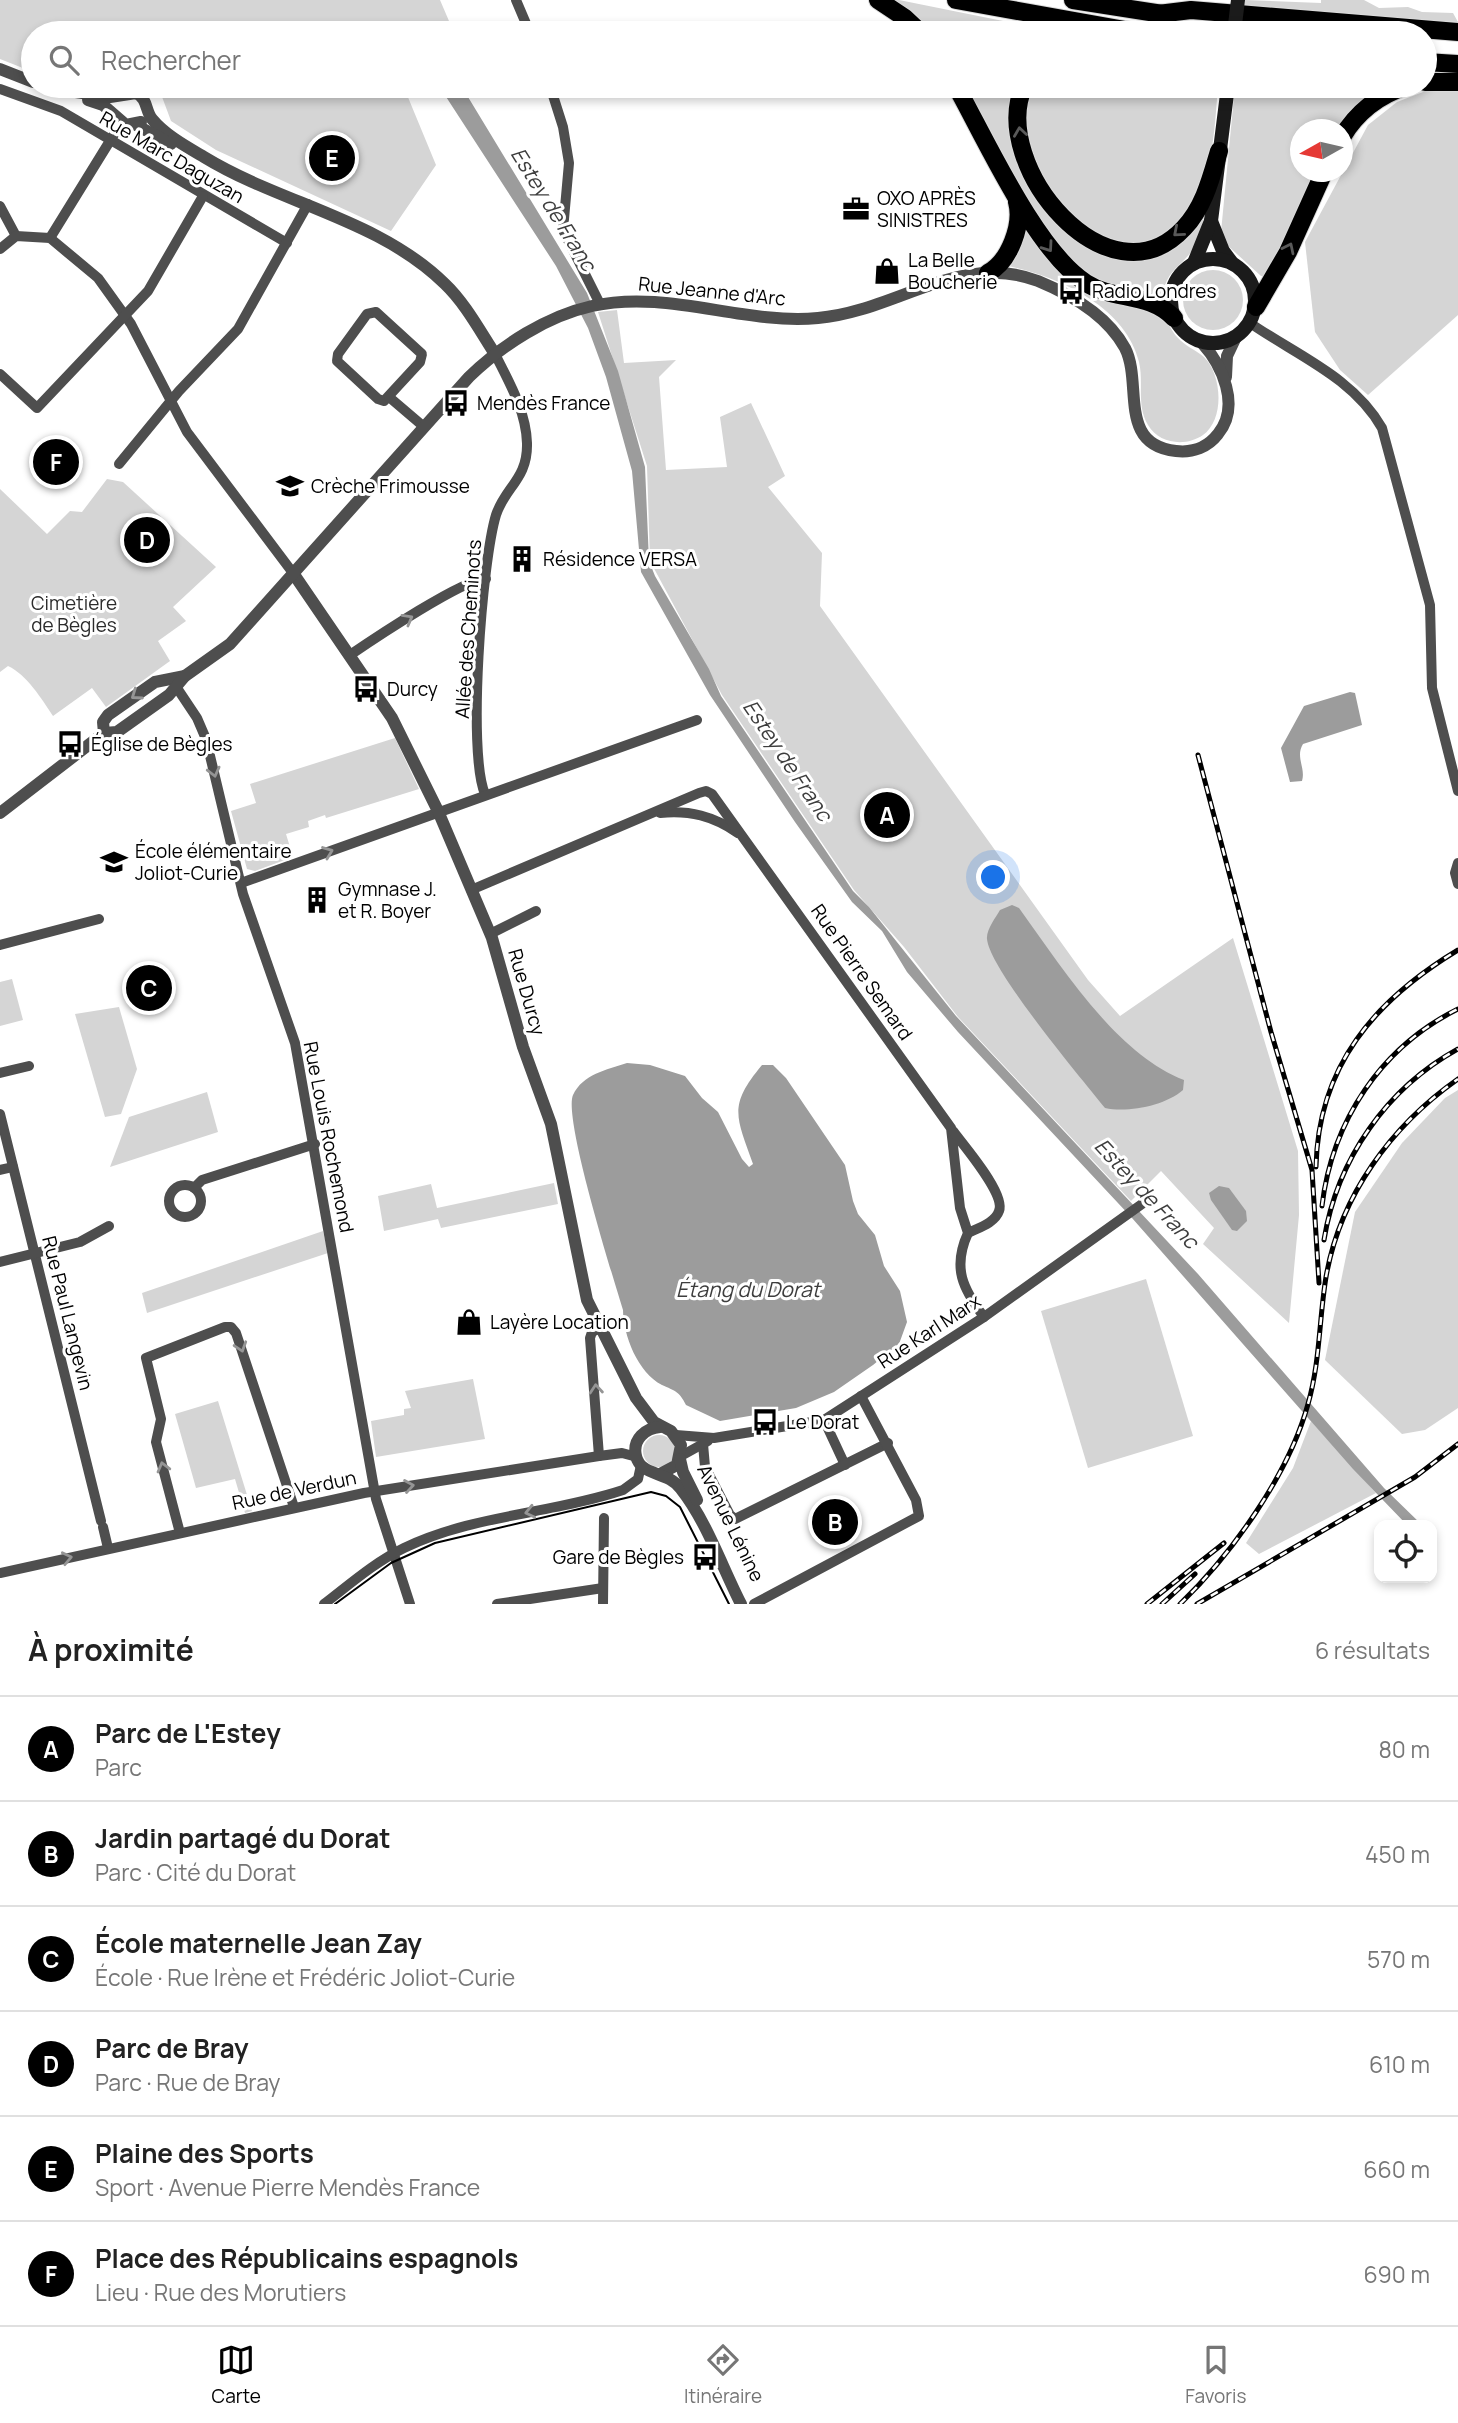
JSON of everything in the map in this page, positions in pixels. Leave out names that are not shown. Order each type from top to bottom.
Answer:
[{"type":"highway","points":[[878,0],[908,21]]},
{"type":"highway","points":[[956,0],[1074,21]]},
{"type":"highway","points":[[1073,0],[1223,21]]},
{"type":"highway","points":[[1158,14],[1191,10],[1324,21]]},
{"type":"highway","points":[[1437,30],[1458,32]]},
{"type":"highway","points":[[1437,42],[1458,43]]},
{"type":"highway","points":[[1437,63],[1458,64]]},
{"type":"highway","points":[[1437,82],[1458,82]]},
{"type":"highway","points":[[963,98],[1048,248],[1072,273],[1101,290],[1157,303],[1174,318]]},
{"type":"highway","points":[[1022,98],[1018,115],[1020,140],[1029,168],[1059,215],[1080,234],[1101,246],[1120,251],[1143,250],[1172,238],[1183,229],[1202,202],[1219,151]]},
{"type":"highway","points":[[1353,123],[1364,109],[1379,98]]},
{"type":"highway","points":[[1253,315],[1288,252],[1320,182]]},
{"type":"highway","points":[[988,272],[998,266],[1020,222],[1013,188]]},
{"type":"main road","points":[[1235,21],[1238,0]]},
{"type":"main road","points":[[1194,263],[1211,221],[1226,98]]},
{"type":"main road","points":[[1211,221],[1223,251],[1251,281],[1253,315],[1237,337],[1214,344],[1190,337],[1174,318],[1172,293],[1184,271],[1194,263],[1206,259],[1232,263]]},
{"type":"street","points":[[516,0],[525,21]]},
{"type":"street","points":[[0,69],[21,77]]},
{"type":"street","name":"Rue Marc Daguzan","points":[[0,89],[21,97]]},
{"type":"street","name":"Rue Marc Daguzan","points":[[25,98],[61,111],[287,243]]},
{"type":"street","points":[[84,98],[103,105],[118,119],[152,131],[204,166],[307,207],[396,247],[444,283],[495,354]]},
{"type":"street","points":[[50,238],[109,141],[118,119],[115,104],[119,98]]},
{"type":"street","points":[[142,98],[157,124],[205,158],[307,207]]},
{"type":"street","points":[[554,98],[563,127],[569,171],[563,230],[597,305]]},
{"type":"street","points":[[136,125],[143,120],[147,110]]},
{"type":"street","points":[[0,374],[37,408],[148,291],[203,196]]},
{"type":"street","points":[[0,206],[16,236]]},
{"type":"street","points":[[118,464],[238,329],[307,207]]},
{"type":"street","points":[[0,249],[16,236],[50,238],[98,278],[127,316],[194,443],[293,573]]},
{"type":"street","name":"Rue Jeanne d'Arc","points":[[0,813],[104,733],[117,732],[177,688],[185,676],[230,644],[423,426],[495,354],[544,324],[577,310],[597,305],[651,302],[769,318],[818,318],[867,308],[955,276],[988,272],[1018,275],[1060,290],[1088,307],[1104,322],[1118,337],[1131,364],[1133,407],[1141,430],[1162,448],[1188,452],[1212,440],[1226,419],[1227,356],[1237,337]]},
{"type":"street","points":[[372,312],[422,354],[420,362],[389,397],[384,401],[378,399],[337,361],[338,354],[367,314],[372,312]]},
{"type":"street","points":[[1253,315],[1351,389],[1372,411],[1388,446],[1430,605],[1432,688],[1458,791]]},
{"type":"street","name":"Rue Jeanne d'Arc","points":[[1202,342],[1215,359],[1225,384]]},
{"type":"street","name":"Allée des Cheminots","points":[[485,794],[479,758],[478,691],[486,579],[498,511],[519,480],[527,445],[520,406],[495,354]]},
{"type":"street","points":[[389,397],[423,426]]},
{"type":"street","name":"Rue Durcy","points":[[293,573],[351,655],[406,741],[490,934],[526,1056],[551,1124],[584,1290],[636,1398]]},
{"type":"street","points":[[351,655],[452,590],[477,578],[486,579]]},
{"type":"street","name":"Rue Jeanne d'Arc","points":[[104,733],[103,722],[108,715],[155,682],[185,676]]},
{"type":"street","name":"Rue Louis Rochemond","points":[[177,688],[197,718],[206,739],[241,883],[295,1043],[315,1144],[374,1491],[410,1604]]},
{"type":"street","points":[[241,883],[697,720]]},
{"type":"street","name":"Rue Pierre Semard","points":[[471,890],[706,791],[744,836],[1000,1196],[1000,1211],[992,1221],[968,1233],[960,1208],[951,1128]]},
{"type":"street","name":"Rue Pierre Semard","points":[[649,815],[687,812],[700,814],[718,820],[744,836]]},
{"type":"street","points":[[1458,863],[1458,884]]},
{"type":"street","points":[[490,934],[536,911]]},
{"type":"street","points":[[0,945],[99,919]]},
{"type":"street","points":[[0,1073],[29,1066]]},
{"type":"street","name":"Rue Paul Langevin","points":[[0,1114],[108,1548]]},
{"type":"street","points":[[194,1188],[202,1180],[315,1144]]},
{"type":"street","points":[[0,1170],[13,1167]]},
{"type":"street","name":"Rue Karl Marx","points":[[676,1435],[714,1438],[824,1420],[984,1317],[1139,1206]]},
{"type":"street","points":[[0,1262],[80,1242],[109,1226]]},
{"type":"street","points":[[968,1233],[960,1250],[959,1266],[971,1300],[984,1317]]},
{"type":"street","points":[[180,1533],[156,1442],[162,1419],[146,1358],[225,1326],[231,1327],[236,1333],[294,1507]]},
{"type":"street","points":[[599,1456],[590,1338],[592,1332],[600,1328]]},
{"type":"street","points":[[752,1604],[919,1516],[916,1500],[861,1396]]},
{"type":"street","points":[[636,1398],[660,1427],[676,1435],[681,1445],[681,1457],[672,1469],[660,1474],[639,1461]]},
{"type":"street","points":[[636,1398],[642,1434]]},
{"type":"street","points":[[824,1420],[845,1465]]},
{"type":"street","points":[[324,1604],[394,1553],[444,1533],[597,1496],[633,1484],[641,1474],[636,1444],[642,1434],[660,1427]]},
{"type":"street","name":"Rue Karl Marx","points":[[681,1457],[714,1438]]},
{"type":"street","points":[[703,1444],[705,1467],[730,1515],[735,1519],[888,1443]]},
{"type":"street","name":"Rue de Verdun","points":[[0,1573],[374,1491],[622,1453],[639,1461]]},
{"type":"street","name":"Avenue Lénine","points":[[681,1457],[683,1472],[752,1604]]},
{"type":"street","name":"Avenue Lénine","points":[[660,1474],[673,1479],[683,1491],[741,1604]]},
{"type":"street","points":[[603,1604],[604,1518]]},
{"type":"street","points":[[497,1604],[603,1588]]},
{"type":"green space","points":[[0,0],[440,0],[449,21],[21,21],[21,67],[0,59]]},
{"type":"green space","points":[[892,0],[1003,21],[914,21]]},
{"type":"green space","points":[[1245,0],[1321,3],[1321,0],[1364,0],[1379,8],[1408,7],[1422,12],[1453,13],[1458,22],[1374,20],[1244,8]]},
{"type":"green space","points":[[1437,87],[1458,89],[1458,315],[1368,395],[1340,370],[1315,332],[1305,242],[1337,182],[1353,182],[1353,153],[1368,125],[1397,102],[1407,98],[1437,98]]},
{"type":"green space","points":[[162,98],[408,98],[436,165],[391,231],[216,150],[171,121]]},
{"type":"green space","points":[[969,98],[1012,98],[1011,123],[1016,146],[1034,191],[1061,227],[1076,237],[1101,245],[1150,252],[1205,200],[1200,237],[1188,256],[1169,276],[1162,302],[1097,285],[1055,251]]},
{"type":"green space","points":[[1028,98],[1217,98],[1213,142],[1207,170],[1197,196],[1176,225],[1152,240],[1126,242],[1100,233],[1075,217],[1053,194],[1036,167],[1026,139],[1025,112]]},
{"type":"green space","points":[[1234,98],[1375,98],[1351,119],[1290,119],[1290,182],[1314,182],[1291,233],[1266,277],[1261,276],[1226,244],[1221,232]]},
{"type":"green space","points":[[1024,216],[1041,246],[1054,260],[1159,313],[1181,341],[1204,357],[1215,375],[1218,408],[1210,428],[1203,435],[1189,441],[1173,442],[1159,436],[1148,425],[1142,410],[1139,362],[1131,342],[1119,324],[1104,309],[1065,285],[1044,276],[1003,265]]},
{"type":"green space","points":[[1207,270],[1219,270],[1238,283],[1243,300],[1241,312],[1230,325],[1219,330],[1207,330],[1188,317],[1183,306],[1183,294],[1196,275]]},
{"type":"green space","points":[[617,310],[624,363],[676,360],[659,377],[666,470],[727,467],[720,417],[751,403],[785,476],[768,487],[822,553],[820,606],[1088,980],[1120,1016],[1233,938],[1298,1151],[1299,1215],[1289,1323],[1203,1244],[1214,1228],[1161,1171],[1131,1201],[958,1017],[904,947],[854,890],[722,695],[650,561],[647,466],[598,312]]},
{"type":"green space","name":"Cimetière de Bègles","points":[[107,479],[123,482],[216,567],[173,607],[186,621],[158,641],[170,661],[106,707],[92,688],[53,716],[33,688],[15,670],[8,666],[0,672],[0,489],[47,534],[70,511],[82,512]]},
{"type":"green space","points":[[395,738],[419,789],[326,818],[325,815],[308,821],[309,827],[286,834],[293,857],[255,871],[247,869],[231,811],[256,803],[250,784]]},
{"type":"green space","points":[[12,979],[23,1020],[0,1026],[0,982]]},
{"type":"green space","points":[[119,1007],[137,1069],[121,1114],[105,1117],[75,1014]]},
{"type":"green space","points":[[1458,1090],[1458,1408],[1425,1430],[1402,1434],[1325,1360],[1355,1212],[1402,1143],[1445,1098]]},
{"type":"green space","points":[[207,1092],[218,1132],[110,1167],[129,1117]]},
{"type":"green space","points":[[554,1183],[558,1204],[441,1228],[438,1219],[384,1231],[378,1196],[431,1184],[437,1208]]},
{"type":"green space","points":[[323,1231],[328,1253],[147,1313],[142,1293]]},
{"type":"green space","points":[[1146,1279],[1193,1436],[1088,1468],[1041,1311]]},
{"type":"green space","points":[[473,1379],[485,1439],[376,1457],[371,1421],[404,1415],[404,1409],[411,1408],[405,1391]]},
{"type":"green space","points":[[218,1401],[252,1511],[245,1513],[235,1479],[196,1488],[175,1414]]},
{"type":"green space","points":[[1311,1421],[1376,1493],[1259,1554],[1246,1543],[1293,1468]]},
{"type":"green space","points":[[659,1435],[670,1440],[675,1451],[670,1462],[659,1467],[648,1462],[643,1451],[648,1440]]},
{"type":"green space","points":[[846,1507],[854,1523],[824,1538],[815,1522]]},
{"type":"water","points":[[447,98],[469,98],[587,293],[618,371],[645,467],[649,561],[655,576],[709,669],[721,696],[853,891],[869,907],[956,1016],[1198,1274],[1384,1488],[1417,1520],[1402,1520],[1353,1469],[1132,1218],[958,1032],[907,972],[882,931],[852,902],[795,822],[710,695],[641,572],[632,471],[606,377],[588,328],[556,266]]},
{"type":"water","points":[[1350,692],[1355,693],[1362,725],[1303,744],[1300,753],[1302,781],[1290,782],[1281,748],[1304,706]]},
{"type":"water","points":[[1012,905],[1019,908],[1072,981],[1113,1029],[1159,1068],[1184,1080],[1183,1090],[1175,1096],[1146,1107],[1124,1110],[1105,1108],[1038,1024],[992,954],[987,935],[1000,910]]},
{"type":"water","name":"Étang du Dorat","points":[[627,1063],[650,1065],[685,1076],[702,1098],[718,1112],[742,1159],[749,1167],[753,1164],[742,1134],[738,1112],[744,1091],[762,1065],[773,1065],[786,1078],[845,1165],[858,1214],[875,1235],[884,1266],[900,1291],[907,1322],[899,1344],[834,1392],[796,1408],[720,1421],[686,1405],[676,1392],[646,1372],[629,1342],[623,1310],[582,1164],[572,1109],[573,1095],[583,1082],[589,1077]]},
{"type":"water","points":[[1219,1186],[1229,1188],[1246,1211],[1247,1221],[1237,1231],[1232,1230],[1211,1200],[1209,1193]]},
{"type":"tram line","points":[[335,1604],[391,1563],[435,1543],[651,1492],[666,1496],[680,1507],[729,1604]]},
{"type":"railway","points":[[1198,755],[1271,1032],[1312,1170],[1319,1283]]},
{"type":"railway","points":[[1316,1167],[1319,1131],[1327,1098],[1340,1067],[1357,1039],[1377,1014],[1401,991],[1458,950]]},
{"type":"railway","points":[[1322,1206],[1337,1145],[1349,1116],[1365,1090],[1406,1044],[1430,1025],[1458,1009]]},
{"type":"railway","points":[[1324,1240],[1340,1181],[1369,1129],[1409,1084],[1458,1049]]},
{"type":"railway","points":[[1180,1604],[1219,1562],[1256,1512],[1273,1485],[1299,1431],[1315,1372],[1326,1277],[1333,1247],[1356,1191],[1390,1141],[1411,1118],[1458,1079]]},
{"type":"railway","points":[[1197,1604],[1415,1477],[1458,1444]]},
{"type":"railway","points":[[1147,1604],[1224,1543]]},
{"type":"railway","points":[[1162,1604],[1195,1574]]},
{"type":"place","name":"Plaine des Sports","points":[[332,158]]},
{"type":"place","name":"OXO APRÈS SINISTRES","points":[[856,209]]},
{"type":"place","name":"La Belle Boucherie","points":[[887,271]]},
{"type":"place","name":"Radio Londres","points":[[1071,291]]},
{"type":"place","name":"Mendès France","points":[[456,403]]},
{"type":"place","name":"Place des Républicains espagnols","points":[[56,462]]},
{"type":"place","name":"Crèche Frimousse","points":[[290,486]]},
{"type":"place","name":"Parc de Bray","points":[[147,540]]},
{"type":"place","name":"Résidence VERSA","points":[[522,559]]},
{"type":"place","name":"Durcy","points":[[366,689]]},
{"type":"place","name":"Église de Bègles","points":[[70,744]]},
{"type":"place","name":"Parc de L'Estey","points":[[887,815]]},
{"type":"place","name":"École élémentaire Joliot-Curie","points":[[114,862]]},
{"type":"place","name":"Gymnase J. et R. Boyer","points":[[317,900]]},
{"type":"place","name":"École maternelle Jean Zay","points":[[149,988]]},
{"type":"place","name":"Layère Location","points":[[469,1322]]},
{"type":"place","name":"Le Dorat","points":[[765,1422]]},
{"type":"place","name":"Jardin partagé du Dorat","points":[[835,1522]]},
{"type":"place","name":"Gare de Bègles","points":[[705,1557]]},
{"type":"water label","name":"Estey de Franc","points":[[554,209]]},
{"type":"water label","name":"Estey de Franc","points":[[788,760]]},
{"type":"water label","name":"Estey de Franc","points":[[1147,1193]]}]
